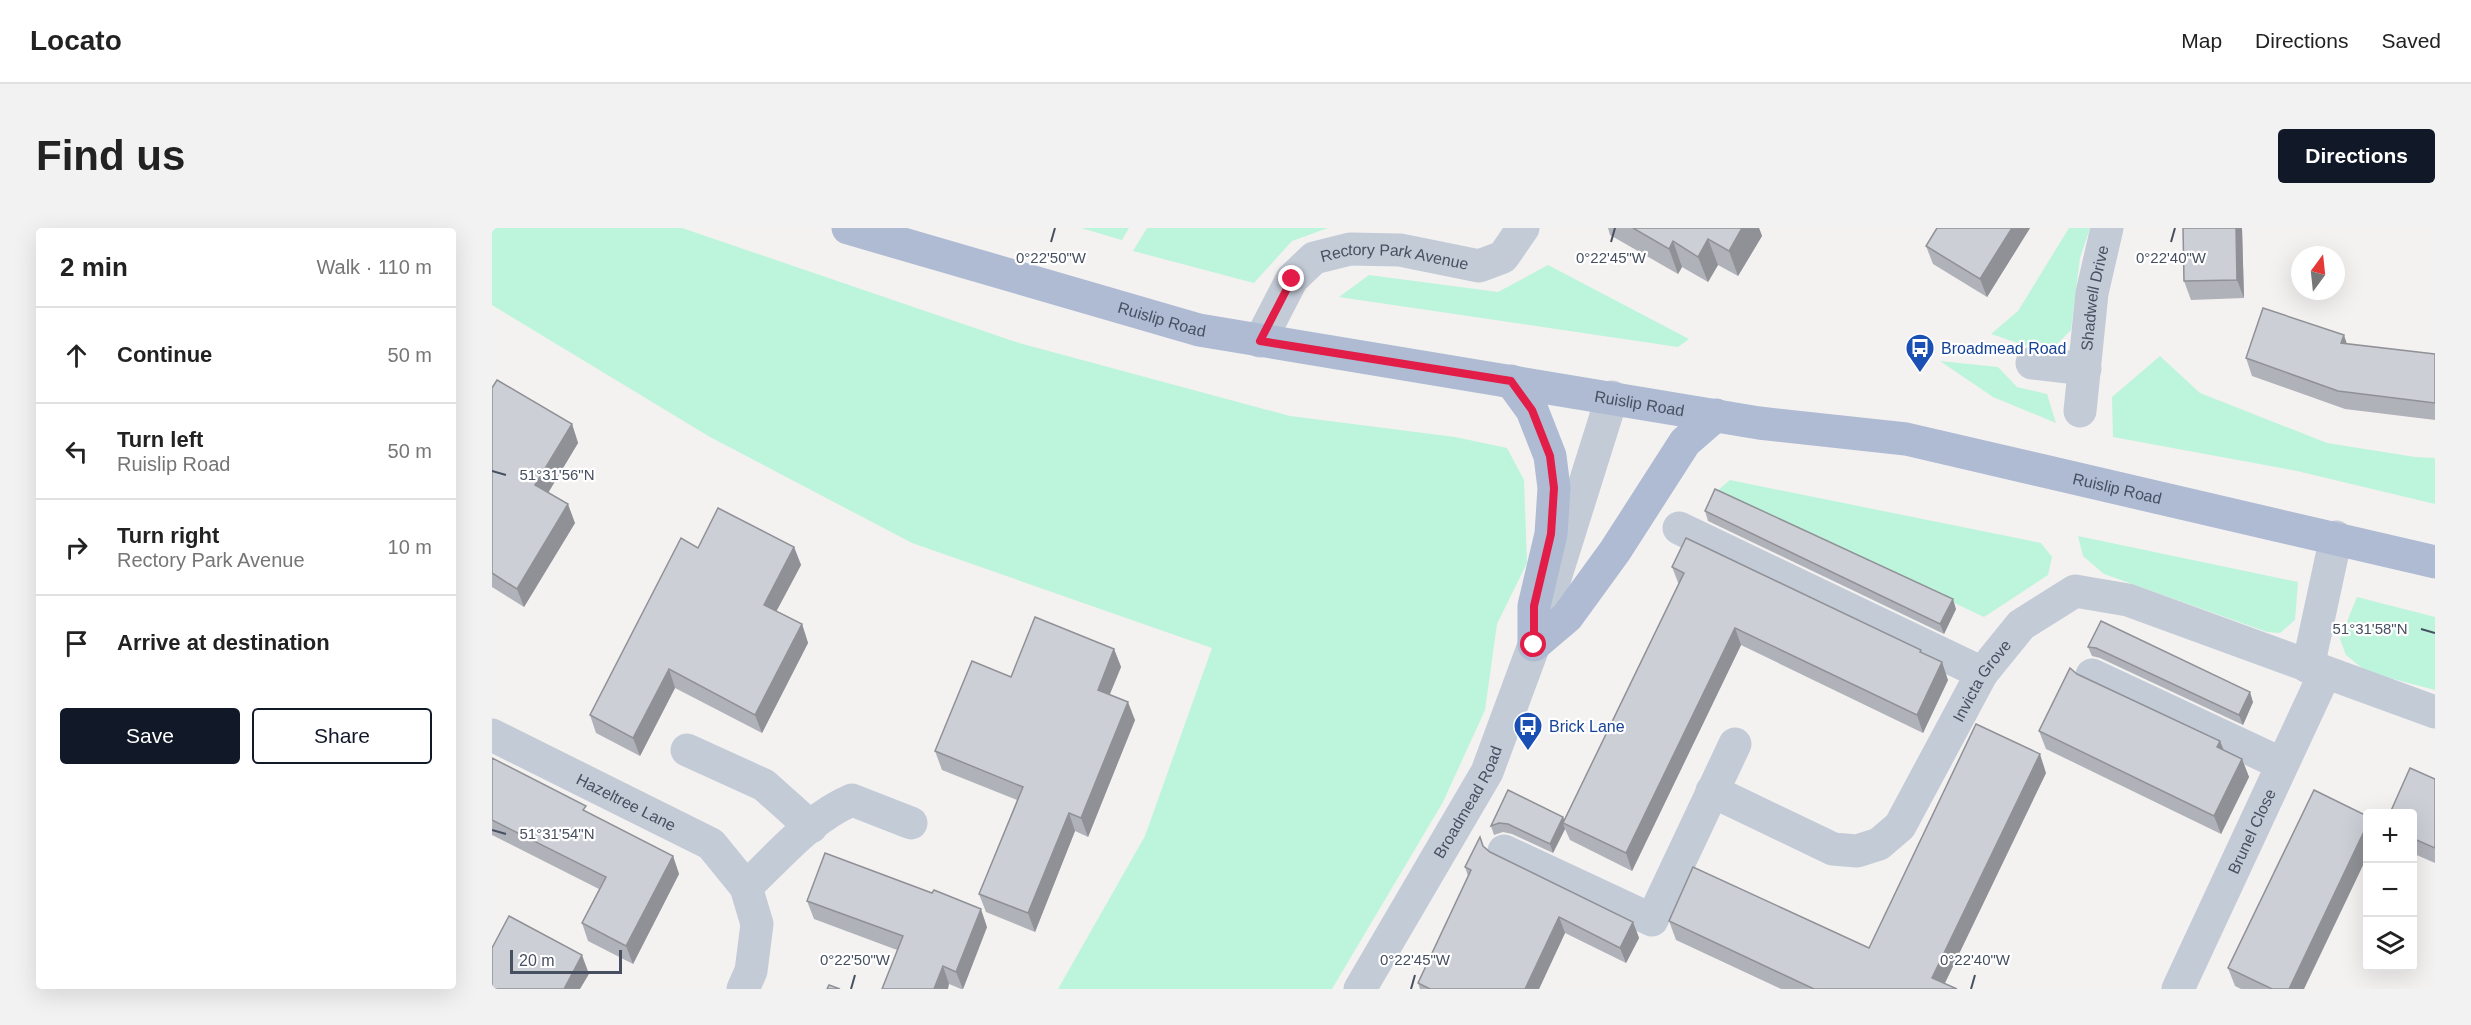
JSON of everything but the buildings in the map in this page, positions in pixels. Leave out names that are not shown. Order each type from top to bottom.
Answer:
[{"type":"main road","name":"Ruislip Road","points":[[848,228],[1199,330],[1759,423],[1906,439],[2336,537],[2435,562]]},
{"type":"main road","points":[[1511,381],[1532,410],[1550,456],[1554,488],[1551,534],[1534,606],[1534,645]]},
{"type":"main road","points":[[1534,645],[1567,617],[1615,551],[1685,442],[1716,415]]},
{"type":"street","name":"Rectory Park Avenue","points":[[1260,341],[1292,279],[1314,258],[1350,249],[1400,250],[1479,266],[1503,257],[1523,228]]},
{"type":"street","name":"Shadwell Drive","points":[[2080,411],[2092,293],[2108,228]]},
{"type":"street","name":"Shadwell Drive","points":[[2032,363],[2085,369]]},
{"type":"street","name":"Broadmead Road","points":[[1360,989],[1487,772],[1534,645],[1612,397]]},
{"type":"street","points":[[1679,528],[1982,673]]},
{"type":"street","points":[[2316,670],[2336,537]]},
{"type":"street","name":"Invicta Grove","points":[[1712,791],[1833,849],[1857,851],[1879,844],[1900,826],[1982,673],[2021,625],[2075,591],[2128,600],[2435,712]]},
{"type":"street","name":"Brunel Close","points":[[2178,989],[2282,764],[2316,670]]},
{"type":"street","points":[[2092,675],[2282,764]]},
{"type":"street","name":"Hazeltree Lane","points":[[492,735],[711,844],[746,887],[757,924],[751,971],[743,989]]},
{"type":"street","points":[[1504,850],[1652,920],[1735,744]]},
{"type":"street","points":[[687,750],[764,785],[811,827]]},
{"type":"street","points":[[746,887],[811,827],[838,806],[852,800],[911,824]]},
{"type":"green space","points":[[492,228],[682,228],[1019,343],[1290,416],[1455,437],[1507,448],[1524,480],[1527,563],[1497,624],[1485,710],[1443,802],[1332,989],[1058,989],[1145,836],[1212,648],[912,543],[710,437],[492,305]]},
{"type":"green space","points":[[1081,228],[1129,228],[1122,240]]},
{"type":"green space","points":[[1147,228],[1328,228],[1292,241],[1254,283],[1133,251]]},
{"type":"green space","points":[[2069,228],[2090,228],[2080,258],[2071,330],[2053,348],[2024,345],[1991,334],[2018,311]]},
{"type":"green space","points":[[1548,265],[1689,339],[1678,347],[1339,297],[1369,275],[1498,292]]},
{"type":"green space","points":[[2160,356],[2200,393],[2327,443],[2435,458],[2435,504],[2297,471],[2113,437],[2112,397]]},
{"type":"green space","points":[[1940,361],[1998,367],[2017,387],[2047,394],[2056,423],[1993,397]]},
{"type":"green space","points":[[1730,480],[2041,543],[2052,557],[2048,575],[1984,617],[1717,491]]},
{"type":"green space","points":[[2078,536],[2298,582],[2295,620],[2280,633],[2267,632],[2104,574],[2083,556]]},
{"type":"green space","points":[[2357,597],[2435,617],[2435,690],[2367,672],[2346,655],[2340,639]]},
{"type":"place","name":"Broadmead Road","points":[[1920,374]]},
{"type":"place","name":"Brick Lane","points":[[1528,752]]},
{"type":"route","points":[[1292,279],[1260,341],[1511,381],[1532,410],[1550,456],[1554,488],[1551,534],[1534,606],[1534,645]]}]
